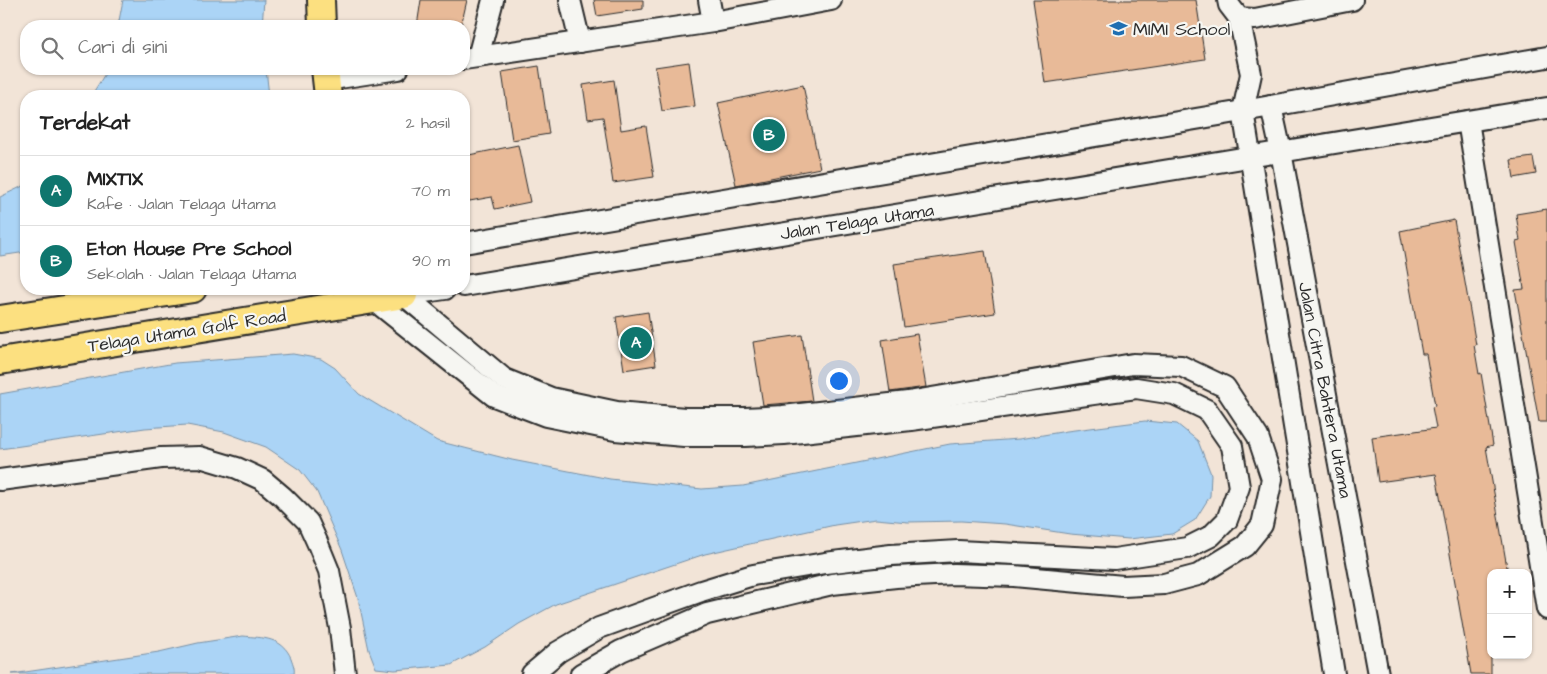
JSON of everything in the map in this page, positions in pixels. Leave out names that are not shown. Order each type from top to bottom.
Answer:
[{"type":"main road","points":[[321,0],[322,20]]},
{"type":"main road","points":[[0,319],[154,295]]},
{"type":"main road","name":"Telaga Utama Golf Road","points":[[0,361],[372,295]]},
{"type":"street","points":[[493,0],[471,58],[714,22],[831,0]]},
{"type":"street","points":[[570,0],[580,42]]},
{"type":"street","points":[[709,0],[714,22]]},
{"type":"street","points":[[1228,0],[1229,5],[1238,18],[1251,74],[1243,111]]},
{"type":"street","points":[[1238,18],[1256,19],[1352,0]]},
{"type":"street","points":[[470,242],[1243,111],[1547,57]]},
{"type":"street","points":[[326,82],[365,75]]},
{"type":"street","name":"Jalan Citra Bahtera Utama","points":[[1271,106],[1378,674]]},
{"type":"street","name":"Jalan Telaga Utama","points":[[470,285],[1547,108]]},
{"type":"street","name":"Jalan Citra Bahtera Utama","points":[[1243,111],[1334,674]]},
{"type":"street","points":[[1468,121],[1540,524],[1547,609]]},
{"type":"street","points":[[372,295],[494,396],[546,416],[615,430],[684,436],[784,434],[911,420],[1136,388],[1174,394],[1207,410],[1232,446],[1239,486],[1228,520],[1212,536],[1187,548],[1114,560],[958,551],[891,555],[825,563],[753,575],[701,591],[598,628],[558,652],[532,674]]},
{"type":"street","points":[[406,295],[504,379],[551,398],[618,412],[684,418],[783,416],[908,402],[1133,364],[1181,366],[1225,387],[1258,437],[1272,479],[1262,525],[1245,546],[1198,575],[1164,584],[1123,586],[1014,576],[954,574],[896,577],[832,584],[707,614],[622,651],[581,674]]},
{"type":"street","points":[[0,480],[161,458],[200,457],[237,468],[263,480],[308,522],[318,544],[329,571],[340,628],[345,674]]},
{"type":"water","points":[[123,0],[264,0],[262,20],[119,20]]},
{"type":"water","points":[[104,75],[267,75],[268,90],[95,90]]},
{"type":"water","points":[[20,187],[20,253],[0,256],[0,197]]},
{"type":"water","points":[[293,354],[321,359],[335,368],[359,394],[437,441],[512,460],[610,479],[702,489],[743,486],[950,444],[1019,439],[1145,421],[1177,424],[1198,441],[1211,474],[1210,496],[1195,520],[1172,534],[1129,539],[1070,534],[1005,524],[961,521],[908,522],[876,519],[835,525],[705,554],[556,604],[519,624],[485,647],[451,665],[395,670],[376,668],[369,650],[358,598],[342,550],[317,492],[300,470],[266,447],[224,432],[187,425],[145,428],[0,449],[0,394],[175,363]]},
{"type":"water","points":[[243,636],[271,640],[283,646],[291,658],[294,674],[12,674],[159,652],[198,643]]},
{"type":"building","points":[[421,0],[467,0],[462,20],[418,20]]},
{"type":"building","points":[[594,0],[643,0],[643,9],[597,16]]},
{"type":"building","name":"MIMI School","points":[[1033,0],[1196,0],[1205,59],[1045,83]]},
{"type":"building","points":[[689,62],[695,106],[662,111],[655,67]]},
{"type":"building","points":[[539,66],[549,134],[512,140],[502,72]]},
{"type":"building","points":[[614,80],[621,130],[646,126],[654,177],[613,183],[603,117],[588,119],[583,85]]},
{"type":"building","points":[[803,85],[820,168],[736,185],[718,103]]},
{"type":"building","points":[[518,145],[530,202],[495,209],[492,197],[470,201],[470,155]]},
{"type":"building","points":[[1533,157],[1536,174],[1514,178],[1511,160]]},
{"type":"building","points":[[1547,209],[1547,422],[1539,422],[1515,290],[1524,289],[1516,242],[1520,241],[1516,214]]},
{"type":"building","points":[[1454,220],[1476,345],[1474,345],[1479,374],[1481,373],[1493,445],[1486,447],[1507,569],[1487,569],[1487,659],[1491,659],[1491,674],[1471,674],[1436,474],[1378,482],[1372,437],[1436,428],[1432,407],[1435,406],[1426,354],[1422,354],[1400,231]]},
{"type":"building","points":[[985,251],[995,313],[904,327],[894,264]]},
{"type":"building","points":[[648,312],[656,365],[624,370],[616,317]]},
{"type":"building","points":[[917,334],[926,387],[890,392],[882,340]]},
{"type":"building","points":[[802,335],[812,401],[763,405],[753,342]]},
{"type":"place","name":"MIMI School","points":[[1119,29]]},
{"type":"place","name":"Eton House Pre School","points":[[769,135]]},
{"type":"place","name":"MIXTIX","points":[[636,343]]}]
